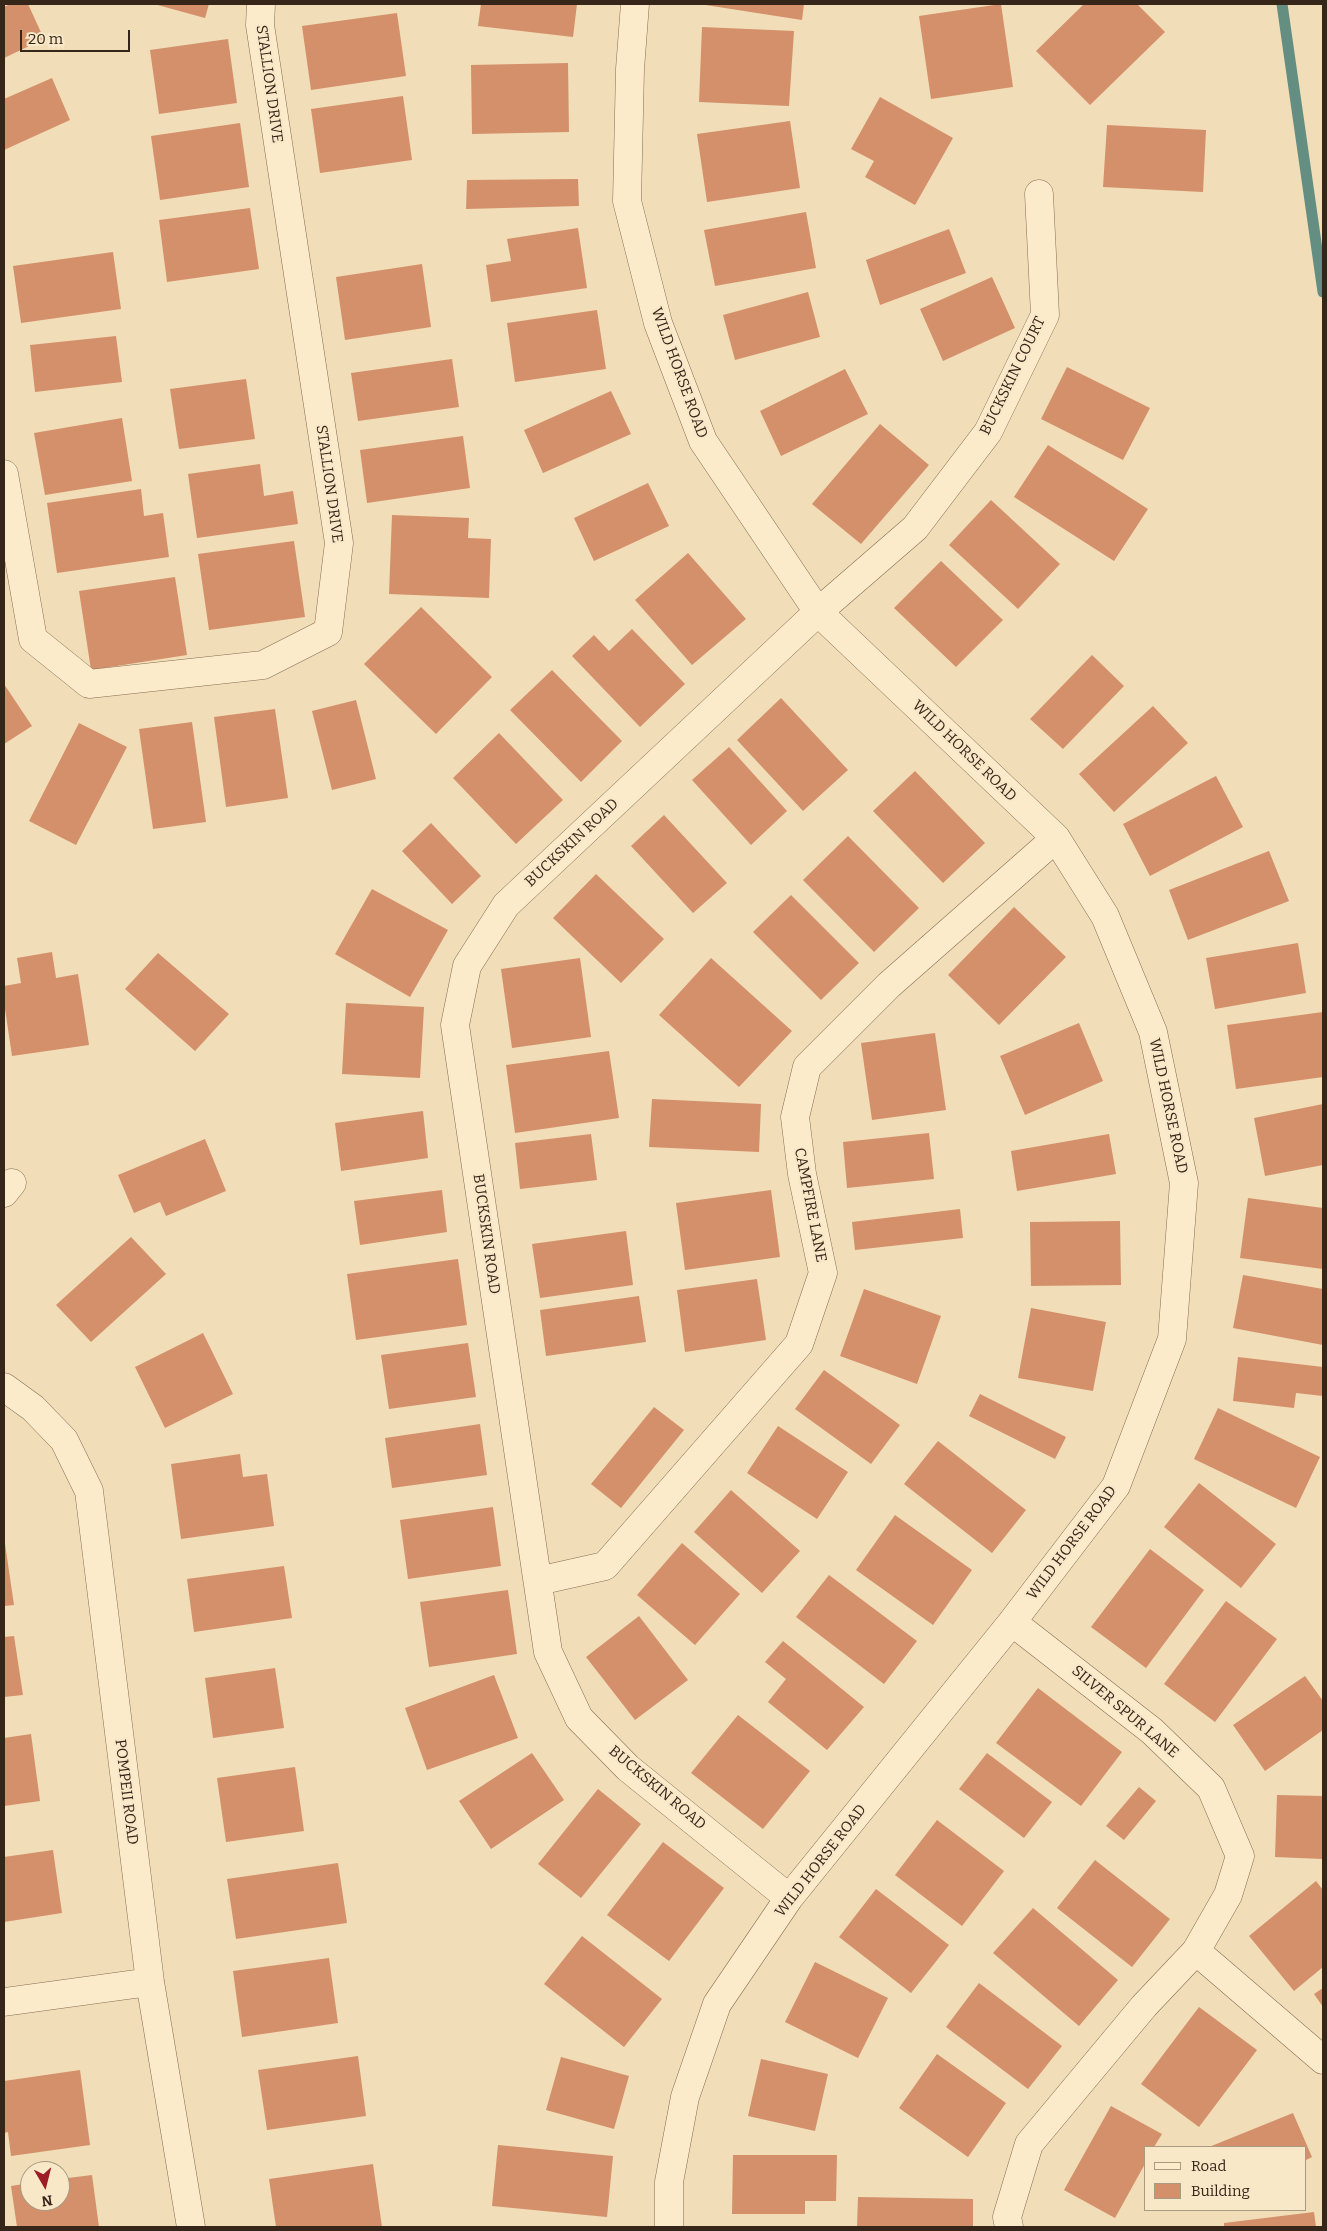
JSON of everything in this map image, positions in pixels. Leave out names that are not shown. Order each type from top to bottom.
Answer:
[{"type":"street","name":"STALLION DRIVE","points":[[4,474],[33,639],[89,684],[262,665],[328,632],[339,543],[260,25],[261,4]]},
{"type":"street","name":"WILD HORSE ROAD","points":[[635,4],[630,70],[627,201],[658,323],[703,441],[818,612],[1056,838],[1105,916],[1153,1032],[1184,1183],[1172,1339],[1116,1486],[1012,1622],[789,1898],[718,2004],[685,2098],[669,2182],[669,2227]]},
{"type":"street","name":"BUCKSKIN COURT","points":[[818,612],[915,528],[988,432],[1045,315],[1039,194]]},
{"type":"street","name":"BUCKSKIN ROAD","points":[[789,1898],[628,1768],[579,1718],[548,1652],[455,1025],[467,966],[506,905],[818,612]]},
{"type":"street","name":"CAMPFIRE LANE","points":[[538,1581],[604,1566],[800,1344],[823,1273],[802,1174],[795,1117],[807,1067],[889,985],[1056,838]]},
{"type":"street","name":"POMPEII ROAD","points":[[4,1387],[33,1408],[64,1440],[89,1491],[150,1982],[191,2227]]},
{"type":"street","name":"SILVER SPUR LANE","points":[[1009,2227],[1007,2217],[1029,2144],[1144,2006],[1196,1951],[1228,1895],[1240,1856],[1211,1788],[1152,1731],[1012,1622]]},
{"type":"street","points":[[1196,1951],[1323,2060]]},
{"type":"street","points":[[4,2002],[150,1982]]},
{"type":"building","points":[[10,4],[28,4],[44,39],[4,58],[4,7]]},
{"type":"building","points":[[154,4],[209,4],[205,18]]},
{"type":"building","points":[[481,4],[577,4],[573,37],[478,26]]},
{"type":"building","points":[[699,4],[804,4],[802,20]]},
{"type":"building","points":[[1001,4],[1013,87],[931,99],[919,16]]},
{"type":"building","points":[[1084,4],[1137,4],[1165,32],[1090,105],[1036,51]]},
{"type":"building","points":[[397,13],[406,76],[311,90],[302,26]]},
{"type":"building","points":[[702,27],[794,31],[789,106],[699,102]]},
{"type":"building","points":[[228,39],[237,103],[159,114],[150,50]]},
{"type":"building","points":[[568,63],[569,132],[472,134],[471,65]]},
{"type":"building","points":[[52,78],[70,120],[4,150],[4,99]]},
{"type":"building","points":[[403,96],[412,160],[320,173],[311,109]]},
{"type":"building","points":[[880,97],[953,138],[915,205],[865,177],[874,161],[851,149]]},
{"type":"building","points":[[790,121],[800,188],[707,202],[697,134]]},
{"type":"building","points":[[240,123],[249,187],[160,200],[151,136]]},
{"type":"building","points":[[1107,125],[1206,130],[1203,192],[1103,187]]},
{"type":"building","points":[[578,179],[579,206],[466,209],[467,180]]},
{"type":"building","points":[[250,208],[259,269],[167,282],[159,220]]},
{"type":"building","points":[[806,212],[816,268],[715,286],[704,230]]},
{"type":"building","points":[[578,228],[587,288],[491,302],[486,265],[511,261],[507,239]]},
{"type":"building","points":[[949,229],[966,273],[880,305],[866,260]]},
{"type":"building","points":[[113,252],[121,309],[21,323],[13,266]]},
{"type":"building","points":[[422,264],[431,327],[345,340],[336,277]]},
{"type":"building","points":[[992,277],[1015,328],[943,361],[920,309]]},
{"type":"building","points":[[808,292],[820,337],[735,360],[723,315]]},
{"type":"building","points":[[597,310],[606,369],[515,382],[507,323]]},
{"type":"building","points":[[116,336],[122,382],[35,392],[30,345]]},
{"type":"building","points":[[452,359],[459,407],[358,421],[351,373]]},
{"type":"building","points":[[1067,367],[1150,408],[1123,460],[1041,419]]},
{"type":"building","points":[[845,369],[868,414],[781,456],[760,411]]},
{"type":"building","points":[[246,379],[255,439],[179,449],[170,389]]},
{"type":"building","points":[[611,391],[631,434],[543,473],[524,430]]},
{"type":"building","points":[[122,418],[132,481],[45,495],[34,433]]},
{"type":"building","points":[[880,424],[929,465],[861,544],[812,504]]},
{"type":"building","points":[[463,436],[470,488],[367,503],[360,450]]},
{"type":"building","points":[[1048,445],[1148,509],[1114,561],[1014,497]]},
{"type":"building","points":[[260,464],[264,496],[293,491],[298,524],[197,538],[188,474]]},
{"type":"building","points":[[648,483],[669,526],[594,561],[574,518]]},
{"type":"building","points":[[141,489],[144,516],[163,513],[169,557],[57,573],[47,503]]},
{"type":"building","points":[[991,500],[1060,564],[1018,609],[949,545]]},
{"type":"building","points":[[392,515],[469,518],[468,538],[491,539],[489,598],[389,594]]},
{"type":"building","points":[[294,541],[305,617],[209,630],[198,554]]},
{"type":"building","points":[[688,553],[746,619],[692,665],[635,600]]},
{"type":"building","points":[[941,561],[1003,620],[956,667],[894,608]]},
{"type":"building","points":[[175,577],[187,655],[91,670],[79,591]]},
{"type":"building","points":[[421,607],[492,677],[436,734],[364,664]]},
{"type":"building","points":[[632,629],[685,684],[640,727],[572,656],[594,635],[609,651]]},
{"type":"building","points":[[1092,655],[1124,686],[1063,749],[1030,719]]},
{"type":"building","points":[[552,670],[622,741],[581,782],[510,710]]},
{"type":"building","points":[[4,684],[32,726],[4,744]]},
{"type":"building","points":[[781,698],[848,770],[803,811],[737,740]]},
{"type":"building","points":[[356,700],[376,779],[332,790],[312,711]]},
{"type":"building","points":[[1153,706],[1188,743],[1114,812],[1079,774]]},
{"type":"building","points":[[275,709],[288,798],[226,807],[214,717]]},
{"type":"building","points":[[192,722],[206,822],[153,829],[139,729]]},
{"type":"building","points":[[79,723],[127,747],[76,845],[29,821]]},
{"type":"building","points":[[499,733],[563,800],[516,844],[453,778]]},
{"type":"building","points":[[729,747],[787,811],[751,845],[692,780]]},
{"type":"building","points":[[915,771],[985,843],[943,883],[873,811]]},
{"type":"building","points":[[1216,776],[1243,827],[1150,876],[1123,824]]},
{"type":"building","points":[[664,815],[727,883],[693,913],[631,846]]},
{"type":"building","points":[[431,823],[481,876],[452,904],[402,851]]},
{"type":"building","points":[[848,836],[919,908],[874,952],[803,880]]},
{"type":"building","points":[[1269,851],[1289,901],[1188,940],[1169,890]]},
{"type":"building","points":[[596,874],[664,939],[621,983],[553,918]]},
{"type":"building","points":[[372,889],[448,930],[410,997],[335,954]]},
{"type":"building","points":[[791,895],[859,963],[821,1000],[753,932]]},
{"type":"building","points":[[1014,907],[1066,957],[999,1025],[948,975]]},
{"type":"building","points":[[1298,943],[1306,993],[1215,1009],[1206,958]]},
{"type":"building","points":[[52,952],[56,978],[78,974],[89,1045],[12,1056],[4,1002],[4,986],[21,983],[17,958]]},
{"type":"building","points":[[158,953],[229,1014],[195,1051],[125,989]]},
{"type":"building","points":[[580,958],[591,1037],[512,1048],[501,969]]},
{"type":"building","points":[[711,958],[792,1031],[739,1087],[659,1015]]},
{"type":"building","points":[[346,1003],[424,1007],[420,1078],[342,1074]]},
{"type":"building","points":[[1323,1012],[1323,1077],[1236,1089],[1227,1025]]},
{"type":"building","points":[[1079,1023],[1103,1081],[1025,1115],[1000,1056]]},
{"type":"building","points":[[935,1033],[946,1110],[872,1120],[861,1043]]},
{"type":"building","points":[[609,1051],[619,1118],[515,1133],[506,1065]]},
{"type":"building","points":[[652,1099],[761,1104],[759,1152],[649,1147]]},
{"type":"building","points":[[1323,1104],[1323,1165],[1265,1176],[1254,1118]]},
{"type":"building","points":[[423,1111],[428,1158],[341,1171],[335,1123]]},
{"type":"building","points":[[929,1133],[934,1179],[847,1188],[843,1142]]},
{"type":"building","points":[[591,1134],[597,1180],[520,1189],[515,1143]]},
{"type":"building","points":[[1109,1134],[1116,1174],[1017,1191],[1011,1151]]},
{"type":"building","points":[[205,1139],[226,1191],[166,1216],[160,1202],[134,1213],[118,1175]]},
{"type":"building","points":[[442,1190],[447,1232],[360,1245],[354,1201]]},
{"type":"building","points":[[771,1190],[780,1257],[685,1270],[676,1203]]},
{"type":"building","points":[[1248,1198],[1323,1208],[1323,1269],[1240,1258]]},
{"type":"building","points":[[960,1209],[963,1238],[855,1250],[852,1222]]},
{"type":"building","points":[[1120,1221],[1121,1285],[1031,1286],[1030,1222]]},
{"type":"building","points":[[626,1231],[633,1285],[540,1298],[532,1244]]},
{"type":"building","points":[[131,1237],[166,1274],[91,1342],[56,1305]]},
{"type":"building","points":[[458,1259],[467,1325],[356,1340],[347,1274]]},
{"type":"building","points":[[1243,1275],[1323,1289],[1323,1345],[1233,1328]]},
{"type":"building","points":[[757,1279],[766,1340],[685,1352],[677,1290]]},
{"type":"building","points":[[864,1289],[941,1316],[917,1384],[840,1356]]},
{"type":"building","points":[[639,1296],[646,1342],[546,1356],[540,1310]]},
{"type":"building","points":[[1031,1308],[1106,1322],[1093,1391],[1018,1378]]},
{"type":"building","points":[[203,1333],[233,1394],[165,1428],[135,1367]]},
{"type":"building","points":[[468,1343],[476,1397],[389,1409],[381,1355]]},
{"type":"building","points":[[1238,1357],[1323,1367],[1323,1396],[1296,1393],[1294,1408],[1233,1401]]},
{"type":"building","points":[[824,1370],[900,1425],[871,1464],[795,1409]]},
{"type":"building","points":[[980,1394],[1066,1437],[1055,1459],[969,1416]]},
{"type":"building","points":[[654,1407],[684,1430],[621,1508],[591,1484]]},
{"type":"building","points":[[1218,1408],[1320,1457],[1296,1508],[1194,1459]]},
{"type":"building","points":[[480,1424],[487,1475],[392,1488],[385,1438]]},
{"type":"building","points":[[778,1426],[848,1472],[817,1519],[747,1473]]},
{"type":"building","points":[[938,1441],[1026,1510],[992,1553],[904,1484]]},
{"type":"building","points":[[240,1454],[243,1477],[267,1474],[274,1526],[181,1539],[171,1464]]},
{"type":"building","points":[[1199,1483],[1276,1544],[1241,1588],[1164,1527]]},
{"type":"building","points":[[731,1490],[800,1551],[762,1593],[694,1532]]},
{"type":"building","points":[[493,1507],[501,1566],[408,1579],[400,1520]]},
{"type":"building","points":[[895,1515],[972,1570],[933,1625],[856,1570]]},
{"type":"building","points":[[4,1537],[14,1605],[4,1606]]},
{"type":"building","points":[[682,1543],[740,1594],[695,1645],[637,1595]]},
{"type":"building","points":[[1150,1549],[1204,1590],[1146,1668],[1091,1627]]},
{"type":"building","points":[[284,1566],[292,1618],[194,1632],[187,1579]]},
{"type":"building","points":[[829,1575],[917,1641],[884,1684],[796,1617]]},
{"type":"building","points":[[508,1590],[517,1654],[429,1667],[420,1602]]},
{"type":"building","points":[[1226,1601],[1277,1639],[1215,1722],[1164,1684]]},
{"type":"building","points":[[639,1616],[688,1680],[635,1720],[586,1657]]},
{"type":"building","points":[[14,1636],[23,1695],[4,1697],[4,1637]]},
{"type":"building","points":[[783,1641],[864,1707],[827,1750],[768,1702],[786,1679],[765,1662]]},
{"type":"building","points":[[275,1668],[284,1728],[213,1738],[205,1678]]},
{"type":"building","points":[[494,1675],[518,1738],[427,1770],[405,1708]]},
{"type":"building","points":[[1305,1676],[1323,1701],[1323,1730],[1265,1771],[1233,1725]]},
{"type":"building","points":[[1038,1688],[1122,1752],[1081,1806],[996,1743]]},
{"type":"building","points":[[738,1715],[810,1771],[763,1829],[691,1773]]},
{"type":"building","points":[[31,1734],[40,1801],[4,1806],[4,1738]]},
{"type":"building","points":[[532,1753],[564,1800],[491,1849],[459,1801]]},
{"type":"building","points":[[987,1753],[1052,1802],[1024,1838],[959,1789]]},
{"type":"building","points":[[295,1767],[304,1831],[226,1842],[217,1778]]},
{"type":"building","points":[[1139,1787],[1156,1801],[1124,1840],[1106,1826]]},
{"type":"building","points":[[598,1789],[641,1824],[581,1898],[538,1864]]},
{"type":"building","points":[[1277,1795],[1323,1796],[1323,1859],[1275,1857]]},
{"type":"building","points":[[937,1820],[1004,1871],[962,1926],[895,1875]]},
{"type":"building","points":[[663,1842],[724,1888],[669,1961],[607,1915]]},
{"type":"building","points":[[53,1850],[62,1913],[4,1922],[4,1857]]},
{"type":"building","points":[[1095,1860],[1170,1919],[1132,1967],[1057,1908]]},
{"type":"building","points":[[338,1863],[347,1923],[236,1939],[227,1879]]},
{"type":"building","points":[[1316,1881],[1323,1890],[1323,1967],[1294,1991],[1249,1936]]},
{"type":"building","points":[[876,1889],[949,1945],[911,1993],[839,1937]]},
{"type":"building","points":[[1033,1908],[1118,1980],[1079,2026],[993,1953]]},
{"type":"building","points":[[582,1936],[662,1999],[624,2047],[544,1984]]},
{"type":"building","points":[[329,1958],[338,2023],[242,2037],[233,1971]]},
{"type":"building","points":[[815,1962],[888,1998],[858,2058],[785,2022]]},
{"type":"building","points":[[979,1983],[1062,2046],[1028,2089],[946,2027]]},
{"type":"building","points":[[1323,1988],[1323,2007],[1314,1994]]},
{"type":"building","points":[[1199,2007],[1257,2050],[1199,2127],[1141,2084]]},
{"type":"building","points":[[937,2054],[1006,2103],[968,2157],[899,2108]]},
{"type":"building","points":[[358,2056],[366,2116],[267,2130],[258,2070]]},
{"type":"building","points":[[561,2057],[629,2076],[614,2129],[546,2110]]},
{"type":"building","points":[[761,2059],[828,2074],[815,2131],[748,2116]]},
{"type":"building","points":[[80,2070],[90,2145],[11,2156],[8,2132],[4,2133],[4,2081]]},
{"type":"building","points":[[1111,2106],[1162,2134],[1155,2146],[1144,2146],[1144,2166],[1115,2218],[1064,2190]]},
{"type":"building","points":[[1293,2113],[1312,2157],[1307,2160],[1307,2146],[1211,2146]]},
{"type":"building","points":[[498,2145],[613,2156],[607,2217],[492,2206]]},
{"type":"building","points":[[733,2155],[837,2155],[836,2201],[805,2201],[805,2214],[732,2214]]},
{"type":"building","points":[[373,2164],[382,2227],[276,2227],[269,2179]]},
{"type":"building","points":[[92,2175],[99,2227],[17,2227],[11,2186],[20,2185],[20,2211],[70,2211],[70,2178]]},
{"type":"building","points":[[858,2197],[973,2199],[973,2227],[857,2227]]},
{"type":"building","points":[[1314,2212],[1316,2227],[1224,2227],[1224,2223]]},
{"type":"waterway","points":[[1282,4],[1323,292]]}]
